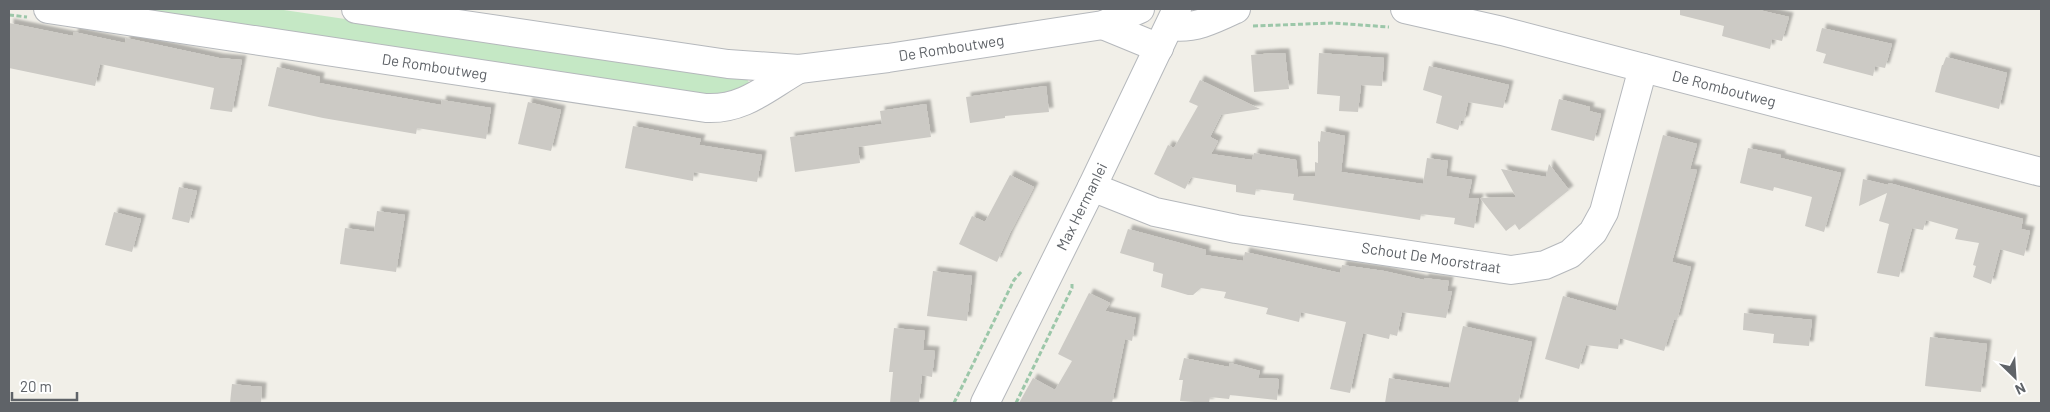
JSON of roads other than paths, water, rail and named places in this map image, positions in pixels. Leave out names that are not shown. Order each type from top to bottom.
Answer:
[{"type":"street","name":"De Romboutweg","points":[[356,9],[728,64],[799,69],[888,58],[1103,25],[1140,9]]},
{"type":"street","name":"De Romboutweg","points":[[58,10],[706,108],[731,107],[747,101],[799,69]]},
{"type":"street","name":"De Romboutweg","points":[[1400,18],[1456,14],[1643,68],[2041,172]]},
{"type":"street","points":[[1103,25],[1178,28],[1193,26],[1214,19],[1242,17]]},
{"type":"street","name":"Max Hermanlei","points":[[984,403],[1092,187],[1168,28]]},
{"type":"street","name":"Schout De Moorstraat","points":[[1092,187],[1155,212],[1236,229],[1475,266],[1525,270],[1554,262],[1570,254],[1586,240],[1599,222],[1604,212],[1643,68]]}]
